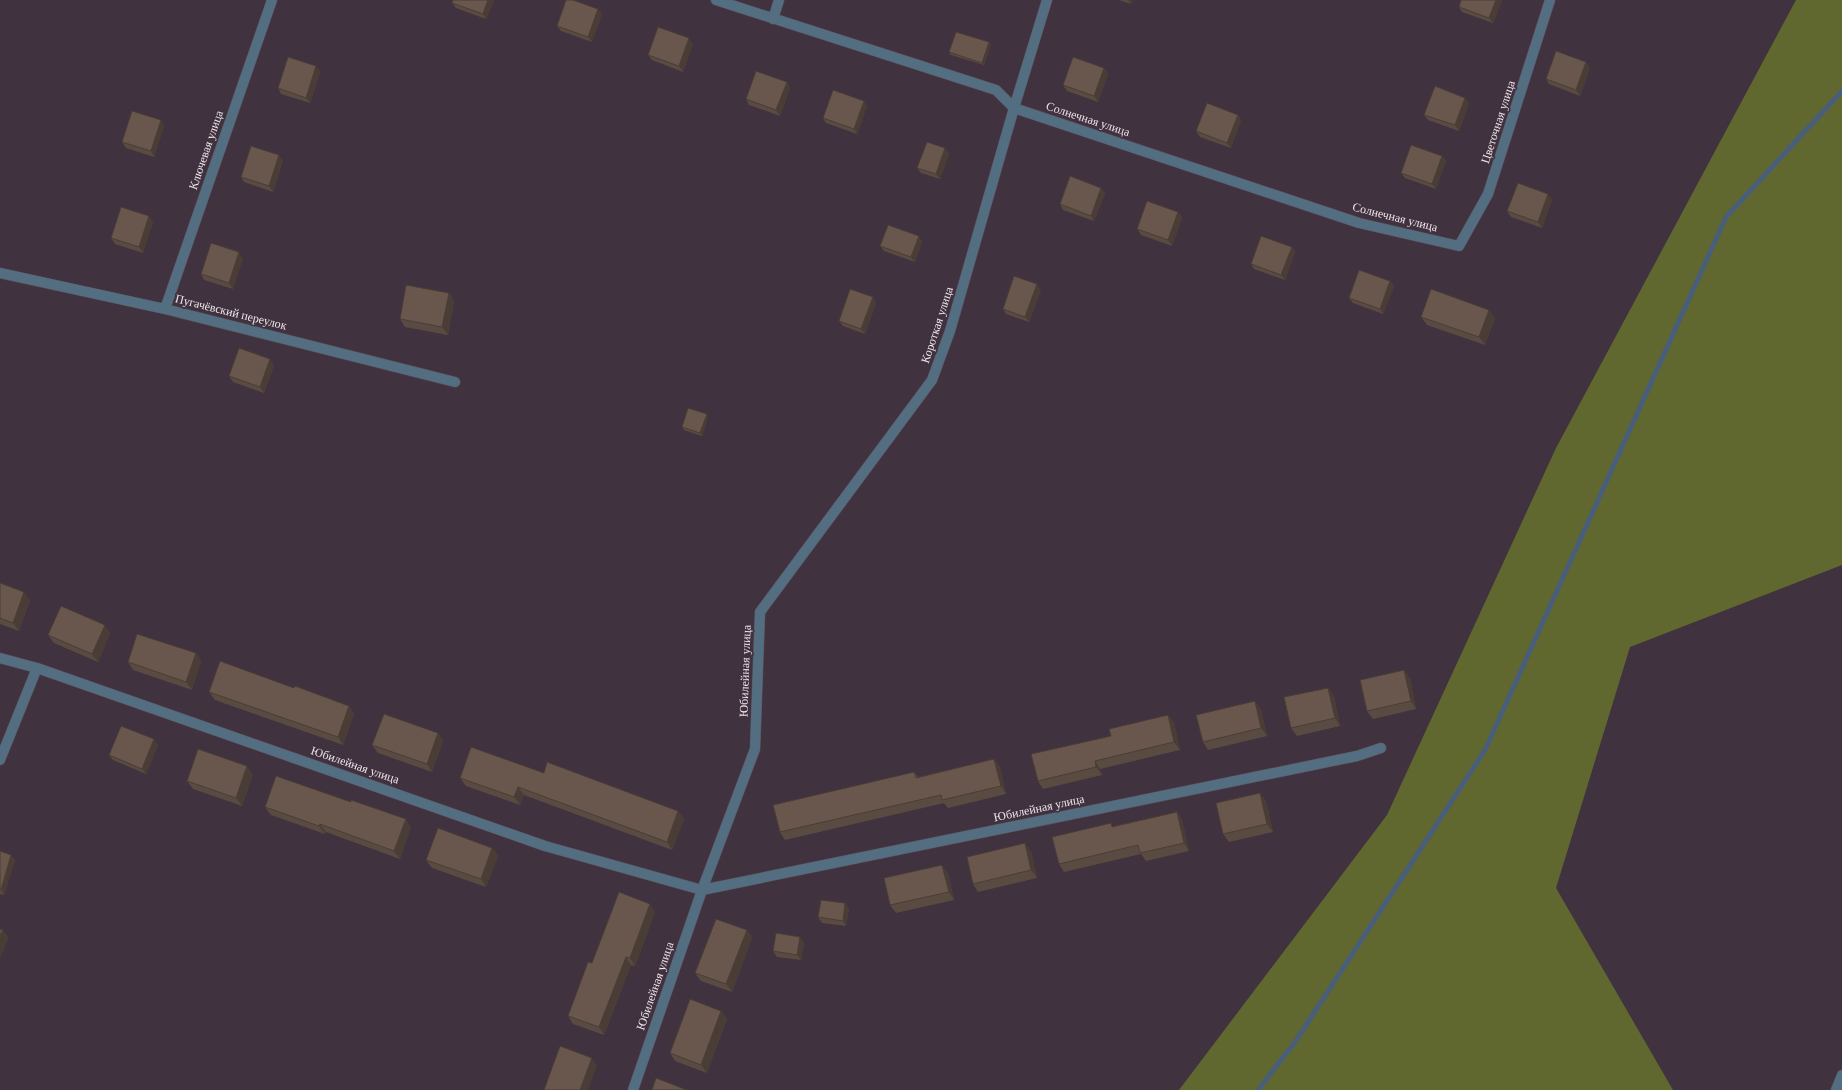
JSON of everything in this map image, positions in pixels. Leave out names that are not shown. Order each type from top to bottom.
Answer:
[{"type":"street","name":"Ключевая улица","points":[[165,309],[272,0]]},
{"type":"street","name":"Солнечная улица","points":[[716,0],[996,90],[1014,108],[1359,223],[1459,246]]},
{"type":"street","points":[[773,19],[779,0]]},
{"type":"street","name":"Короткая улица","points":[[760,612],[932,380],[950,331],[1014,108],[1047,0]]},
{"type":"street","name":"Цветочная улица","points":[[1459,246],[1488,194],[1550,0]]},
{"type":"street","name":"Пугачёвский переулок","points":[[0,273],[165,309],[455,382]]},
{"type":"street","name":"Юбилейная улица","points":[[633,1090],[702,890],[755,749],[760,612]]},
{"type":"street","name":"Юбилейная улица","points":[[0,658],[37,668],[545,846],[702,890],[1357,756],[1381,748]]},
{"type":"street","points":[[0,760],[37,668]]},
{"type":"street","points":[[1836,1090],[1842,1075]]},
{"type":"green space","points":[[1796,0],[1842,0],[1842,565],[1630,647],[1556,888],[1673,1090],[1179,1090],[1387,815],[1556,448]]},
{"type":"building","points":[[453,0],[488,0],[483,14],[452,3]]},
{"type":"building","points":[[566,0],[573,0],[598,9],[588,37],[557,26]]},
{"type":"building","points":[[1461,0],[1496,0],[1489,18],[1459,7]]},
{"type":"building","points":[[658,27],[689,38],[679,66],[648,55]]},
{"type":"building","points":[[956,32],[989,42],[982,63],[949,52]]},
{"type":"building","points":[[1556,51],[1586,62],[1576,90],[1546,79]]},
{"type":"building","points":[[288,57],[316,66],[306,98],[278,88]]},
{"type":"building","points":[[1073,57],[1104,68],[1094,96],[1063,85]]},
{"type":"building","points":[[756,71],[787,82],[776,110],[746,99]]},
{"type":"building","points":[[1435,86],[1465,98],[1455,125],[1424,115]]},
{"type":"building","points":[[833,90],[864,101],[854,129],[823,118]]},
{"type":"building","points":[[1207,103],[1238,115],[1227,143],[1196,131]]},
{"type":"building","points":[[132,111],[161,120],[151,151],[122,142]]},
{"type":"building","points":[[927,142],[945,148],[936,174],[917,168]]},
{"type":"building","points":[[1411,145],[1442,156],[1432,184],[1401,173]]},
{"type":"building","points":[[251,146],[279,155],[269,186],[241,177]]},
{"type":"building","points":[[1070,176],[1101,188],[1091,216],[1060,204]]},
{"type":"building","points":[[1518,183],[1548,194],[1538,222],[1507,211]]},
{"type":"building","points":[[1147,201],[1178,212],[1168,240],[1137,229]]},
{"type":"building","points":[[121,207],[149,216],[139,247],[111,238]]},
{"type":"building","points":[[888,225],[919,236],[911,257],[880,246]]},
{"type":"building","points":[[1261,236],[1292,247],[1281,275],[1251,264]]},
{"type":"building","points":[[211,243],[239,252],[229,283],[201,274]]},
{"type":"building","points":[[1359,270],[1390,281],[1380,309],[1349,298]]},
{"type":"building","points":[[1014,276],[1037,284],[1025,317],[1003,309]]},
{"type":"building","points":[[406,285],[449,293],[442,327],[400,319]]},
{"type":"building","points":[[850,289],[873,297],[861,329],[839,321]]},
{"type":"building","points":[[1431,289],[1489,310],[1479,337],[1421,317]]},
{"type":"building","points":[[239,348],[270,359],[260,387],[229,376]]},
{"type":"building","points":[[688,408],[707,414],[700,433],[682,427]]},
{"type":"building","points":[[0,583],[24,592],[13,623],[0,618]]},
{"type":"building","points":[[61,606],[105,625],[92,654],[48,635]]},
{"type":"building","points":[[137,634],[196,653],[186,682],[128,662]]},
{"type":"building","points":[[220,661],[349,706],[338,737],[209,692]]},
{"type":"building","points":[[1404,670],[1411,701],[1367,711],[1360,680]]},
{"type":"building","points":[[1328,688],[1335,718],[1291,728],[1284,697]]},
{"type":"building","points":[[1255,701],[1261,728],[1203,742],[1196,715]]},
{"type":"building","points":[[384,714],[438,733],[427,764],[372,745]]},
{"type":"building","points":[[1168,715],[1174,742],[1095,761],[1096,767],[1038,781],[1031,754],[1111,736],[1109,729]]},
{"type":"building","points":[[121,726],[154,739],[142,769],[109,755]]},
{"type":"building","points":[[471,747],[544,773],[547,762],[678,811],[667,842],[518,787],[514,797],[460,778]]},
{"type":"building","points":[[198,749],[247,766],[236,798],[187,781]]},
{"type":"building","points":[[994,759],[1001,786],[942,800],[941,795],[780,832],[773,805],[914,772],[916,778]]},
{"type":"building","points":[[276,776],[406,819],[394,851],[320,824],[319,826],[265,807]]},
{"type":"building","points":[[1260,793],[1267,824],[1223,834],[1216,803]]},
{"type":"building","points":[[1177,812],[1184,843],[1140,853],[1138,845],[1059,864],[1052,837],[1111,823],[1112,827]]},
{"type":"building","points":[[438,828],[492,848],[481,879],[426,860]]},
{"type":"building","points":[[1025,843],[1031,870],[973,884],[967,857]]},
{"type":"building","points":[[0,851],[11,855],[1,890],[0,889]]},
{"type":"building","points":[[942,865],[949,892],[890,905],[884,878]]},
{"type":"building","points":[[619,892],[650,904],[630,958],[626,957],[599,1027],[568,1016],[588,962],[592,963]]},
{"type":"building","points":[[821,900],[845,903],[843,921],[818,917]]},
{"type":"building","points":[[716,919],[747,930],[726,984],[695,973]]},
{"type":"building","points":[[0,929],[3,930],[0,937]]},
{"type":"building","points":[[776,933],[800,937],[797,955],[773,951]]},
{"type":"building","points":[[690,999],[721,1011],[701,1065],[670,1053]]},
{"type":"building","points":[[560,1046],[592,1058],[580,1090],[544,1090]]},
{"type":"building","points":[[656,1078],[687,1090],[652,1090]]},
{"type":"waterway","points":[[1258,1090],[1295,1042],[1485,750],[1726,217],[1842,91]]}]
